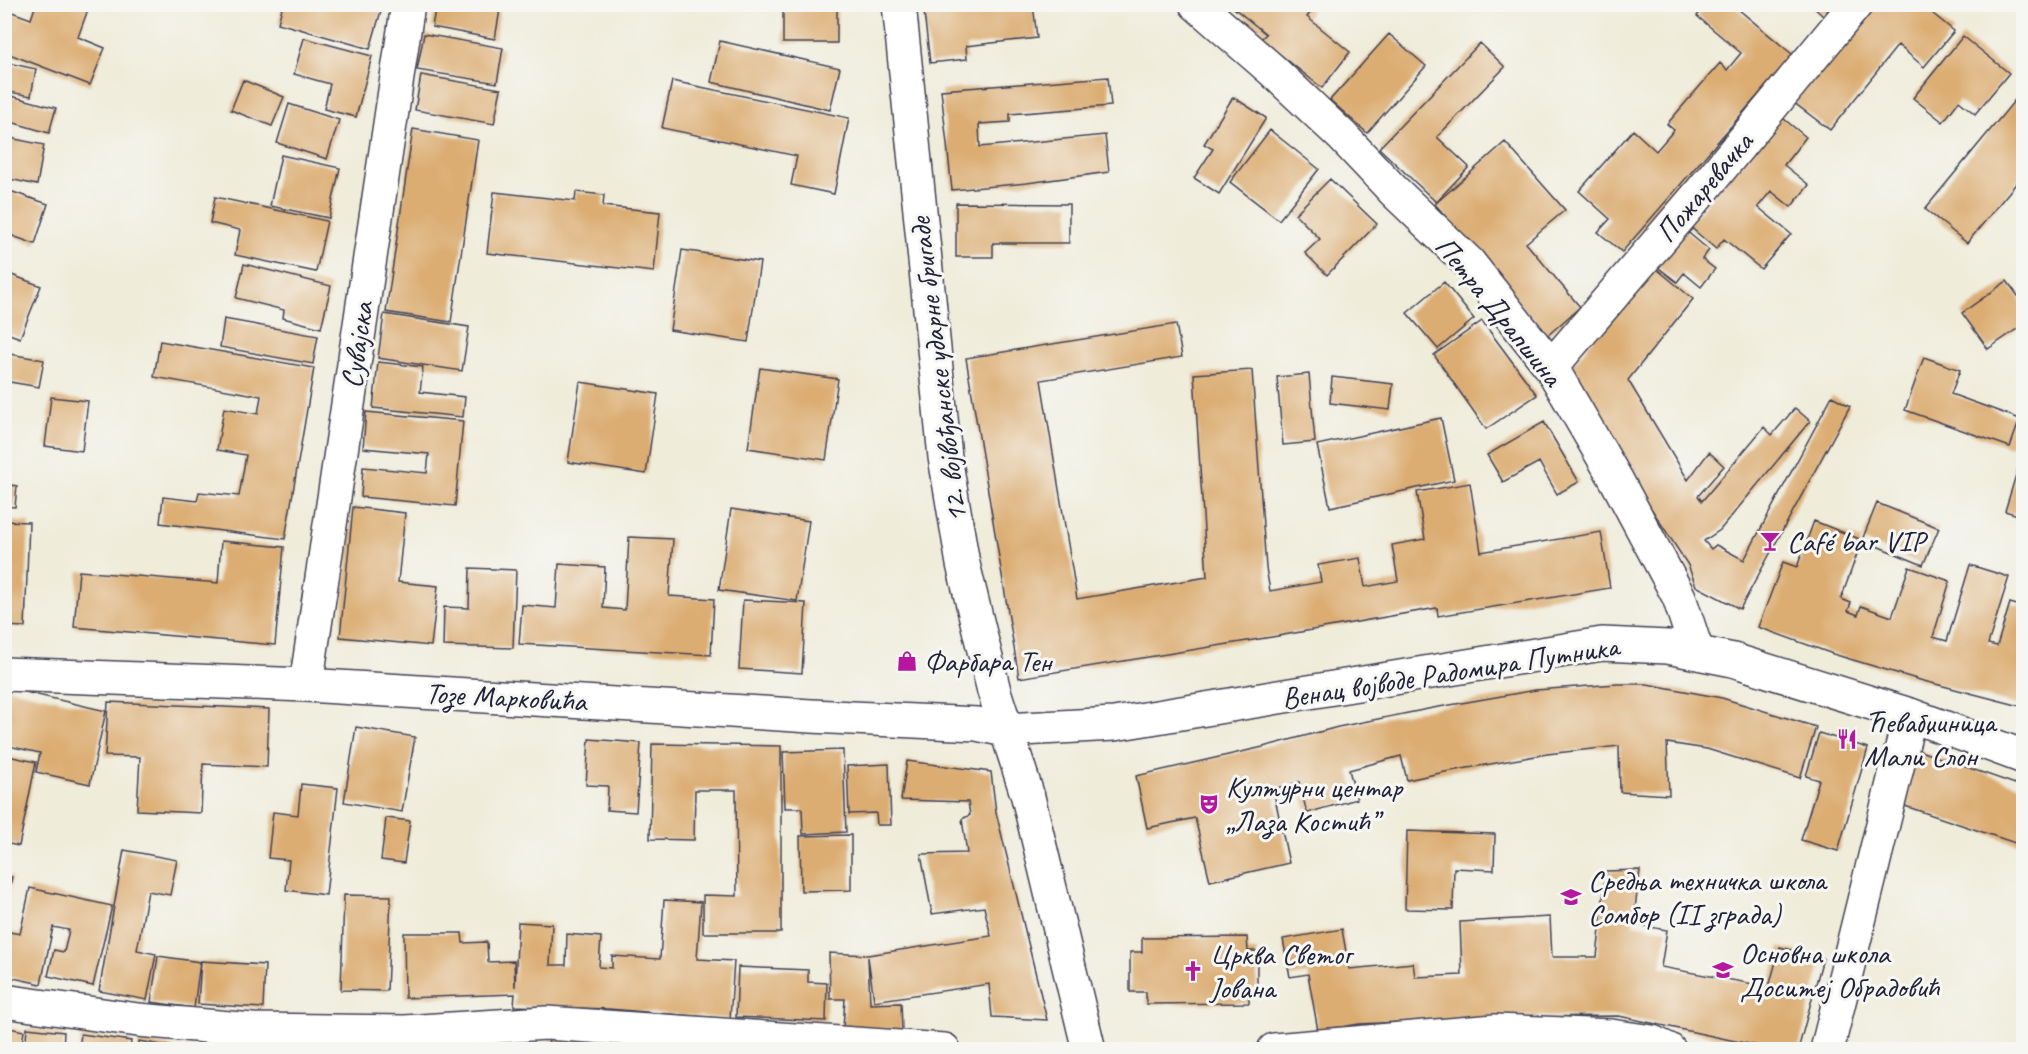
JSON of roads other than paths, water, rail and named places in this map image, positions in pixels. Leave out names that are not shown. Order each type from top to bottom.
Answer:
[{"type":"street","name":"Сувајска","points":[[306,685],[408,4]]},
{"type":"street","name":"12. војвођанске ударне бригаде","points":[[899,4],[945,457],[963,564],[994,691],[1028,797],[1089,1050]]},
{"type":"street","name":"Петра Драпшина","points":[[1196,4],[1333,128],[1469,263],[1551,367],[1617,481],[1679,597],[1697,652]]},
{"type":"street","name":"Пожаревачка","points":[[1551,367],[1700,193],[1856,4]]},
{"type":"street","name":"Венац војводе Радомира Путника","points":[[1006,730],[1114,724],[1602,644],[1636,644],[1697,652],[1733,660],[1910,715],[2024,757]]},
{"type":"street","name":"Тозе Марковића","points":[[4,674],[306,685],[788,715],[977,724],[1006,730]]},
{"type":"street","points":[[1827,1050],[1910,715]]},
{"type":"street","points":[[4,1001],[138,1020],[252,1030],[405,1032],[527,1037],[546,1023],[944,1050]]},
{"type":"street","points":[[1274,1050],[1495,1031],[1611,1036],[1652,1042],[1669,1050]]},
{"type":"place","name":"Café bar VIP","points":[[1770,541]]},
{"type":"place","name":"Фарбара Тен","points":[[907,661]]},
{"type":"place","name":"Ћевабџиница Мали Слон","points":[[1847,739]]},
{"type":"place","name":"Културни центар „Лаза Костић”","points":[[1209,804]]},
{"type":"place","name":"Средња техничка школа Сомбор (II зграда)","points":[[1571,897]]},
{"type":"place","name":"Основна школа Доситеј Обрадовић","points":[[1723,970]]},
{"type":"place","name":"Црква Светог Јована","points":[[1193,971]]}]
